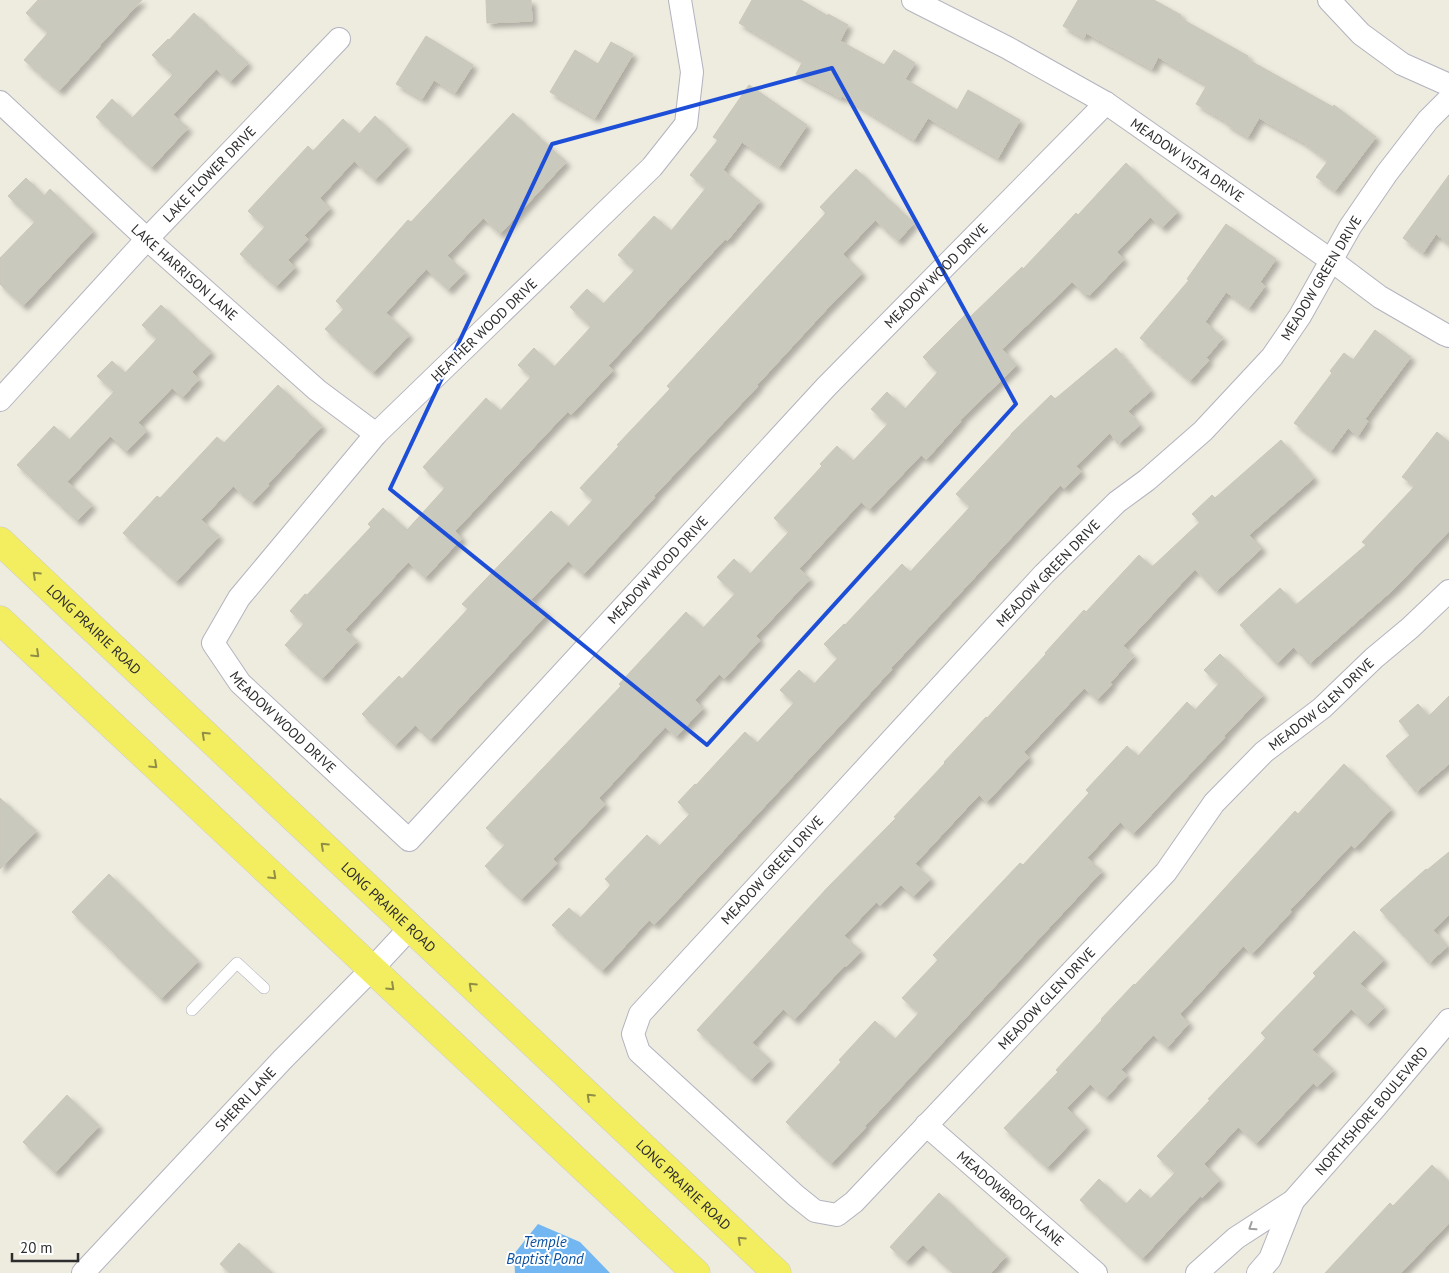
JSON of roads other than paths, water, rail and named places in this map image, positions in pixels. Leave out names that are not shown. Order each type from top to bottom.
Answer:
[{"type":"main road","name":"LONG PRAIRIE ROAD","points":[[0,541],[777,1273]]},
{"type":"main road","points":[[0,620],[696,1273]]},
{"type":"street","name":"HEATHER WOOD DRIVE","points":[[213,643],[239,598],[376,434],[652,167],[686,124],[692,72],[680,0]]},
{"type":"street","name":"MEADOW VISTA DRIVE","points":[[913,0],[1006,46],[1106,103],[1332,261],[1380,297],[1449,336]]},
{"type":"street","points":[[1328,0],[1361,34],[1402,64],[1449,85]]},
{"type":"street","name":"LAKE FLOWER DRIVE","points":[[0,400],[147,239],[339,39]]},
{"type":"street","name":"MEADOW GREEN DRIVE","points":[[634,1037],[633,1034],[640,1014],[1044,574],[1116,502],[1147,480],[1203,431],[1272,357],[1300,316],[1350,227],[1387,173],[1428,120],[1449,99]]},
{"type":"street","name":"LAKE HARRISON LANE","points":[[0,102],[147,239],[317,390],[376,434]]},
{"type":"street","name":"MEADOW WOOD DRIVE","points":[[213,643],[240,683],[409,840],[826,387],[1106,103]]},
{"type":"street","name":"MEADOW GLEN DRIVE","points":[[634,1037],[639,1052],[794,1195],[815,1212],[837,1215],[854,1202],[1166,872],[1214,803],[1264,752],[1322,708],[1374,658],[1410,628],[1449,591]]},
{"type":"street","name":"SHERRI LANE","points":[[83,1273],[282,1060],[410,928]]},
{"type":"street","name":"NORTHSHORE BOULEVARD","points":[[1197,1273],[1236,1238],[1293,1201],[1449,1020]]},
{"type":"street","name":"MEADOWBROOK LANE","points":[[926,1125],[1096,1273]]},
{"type":"street","name":"NORTHSHORE BOULEVARD","points":[[1258,1273],[1270,1259],[1293,1201]]},
{"type":"lane","points":[[192,1010],[237,963],[264,988]]},
{"type":"water","name":"Temple Baptist Pond","points":[[538,1224],[580,1242],[610,1273],[515,1273],[514,1254]]}]
